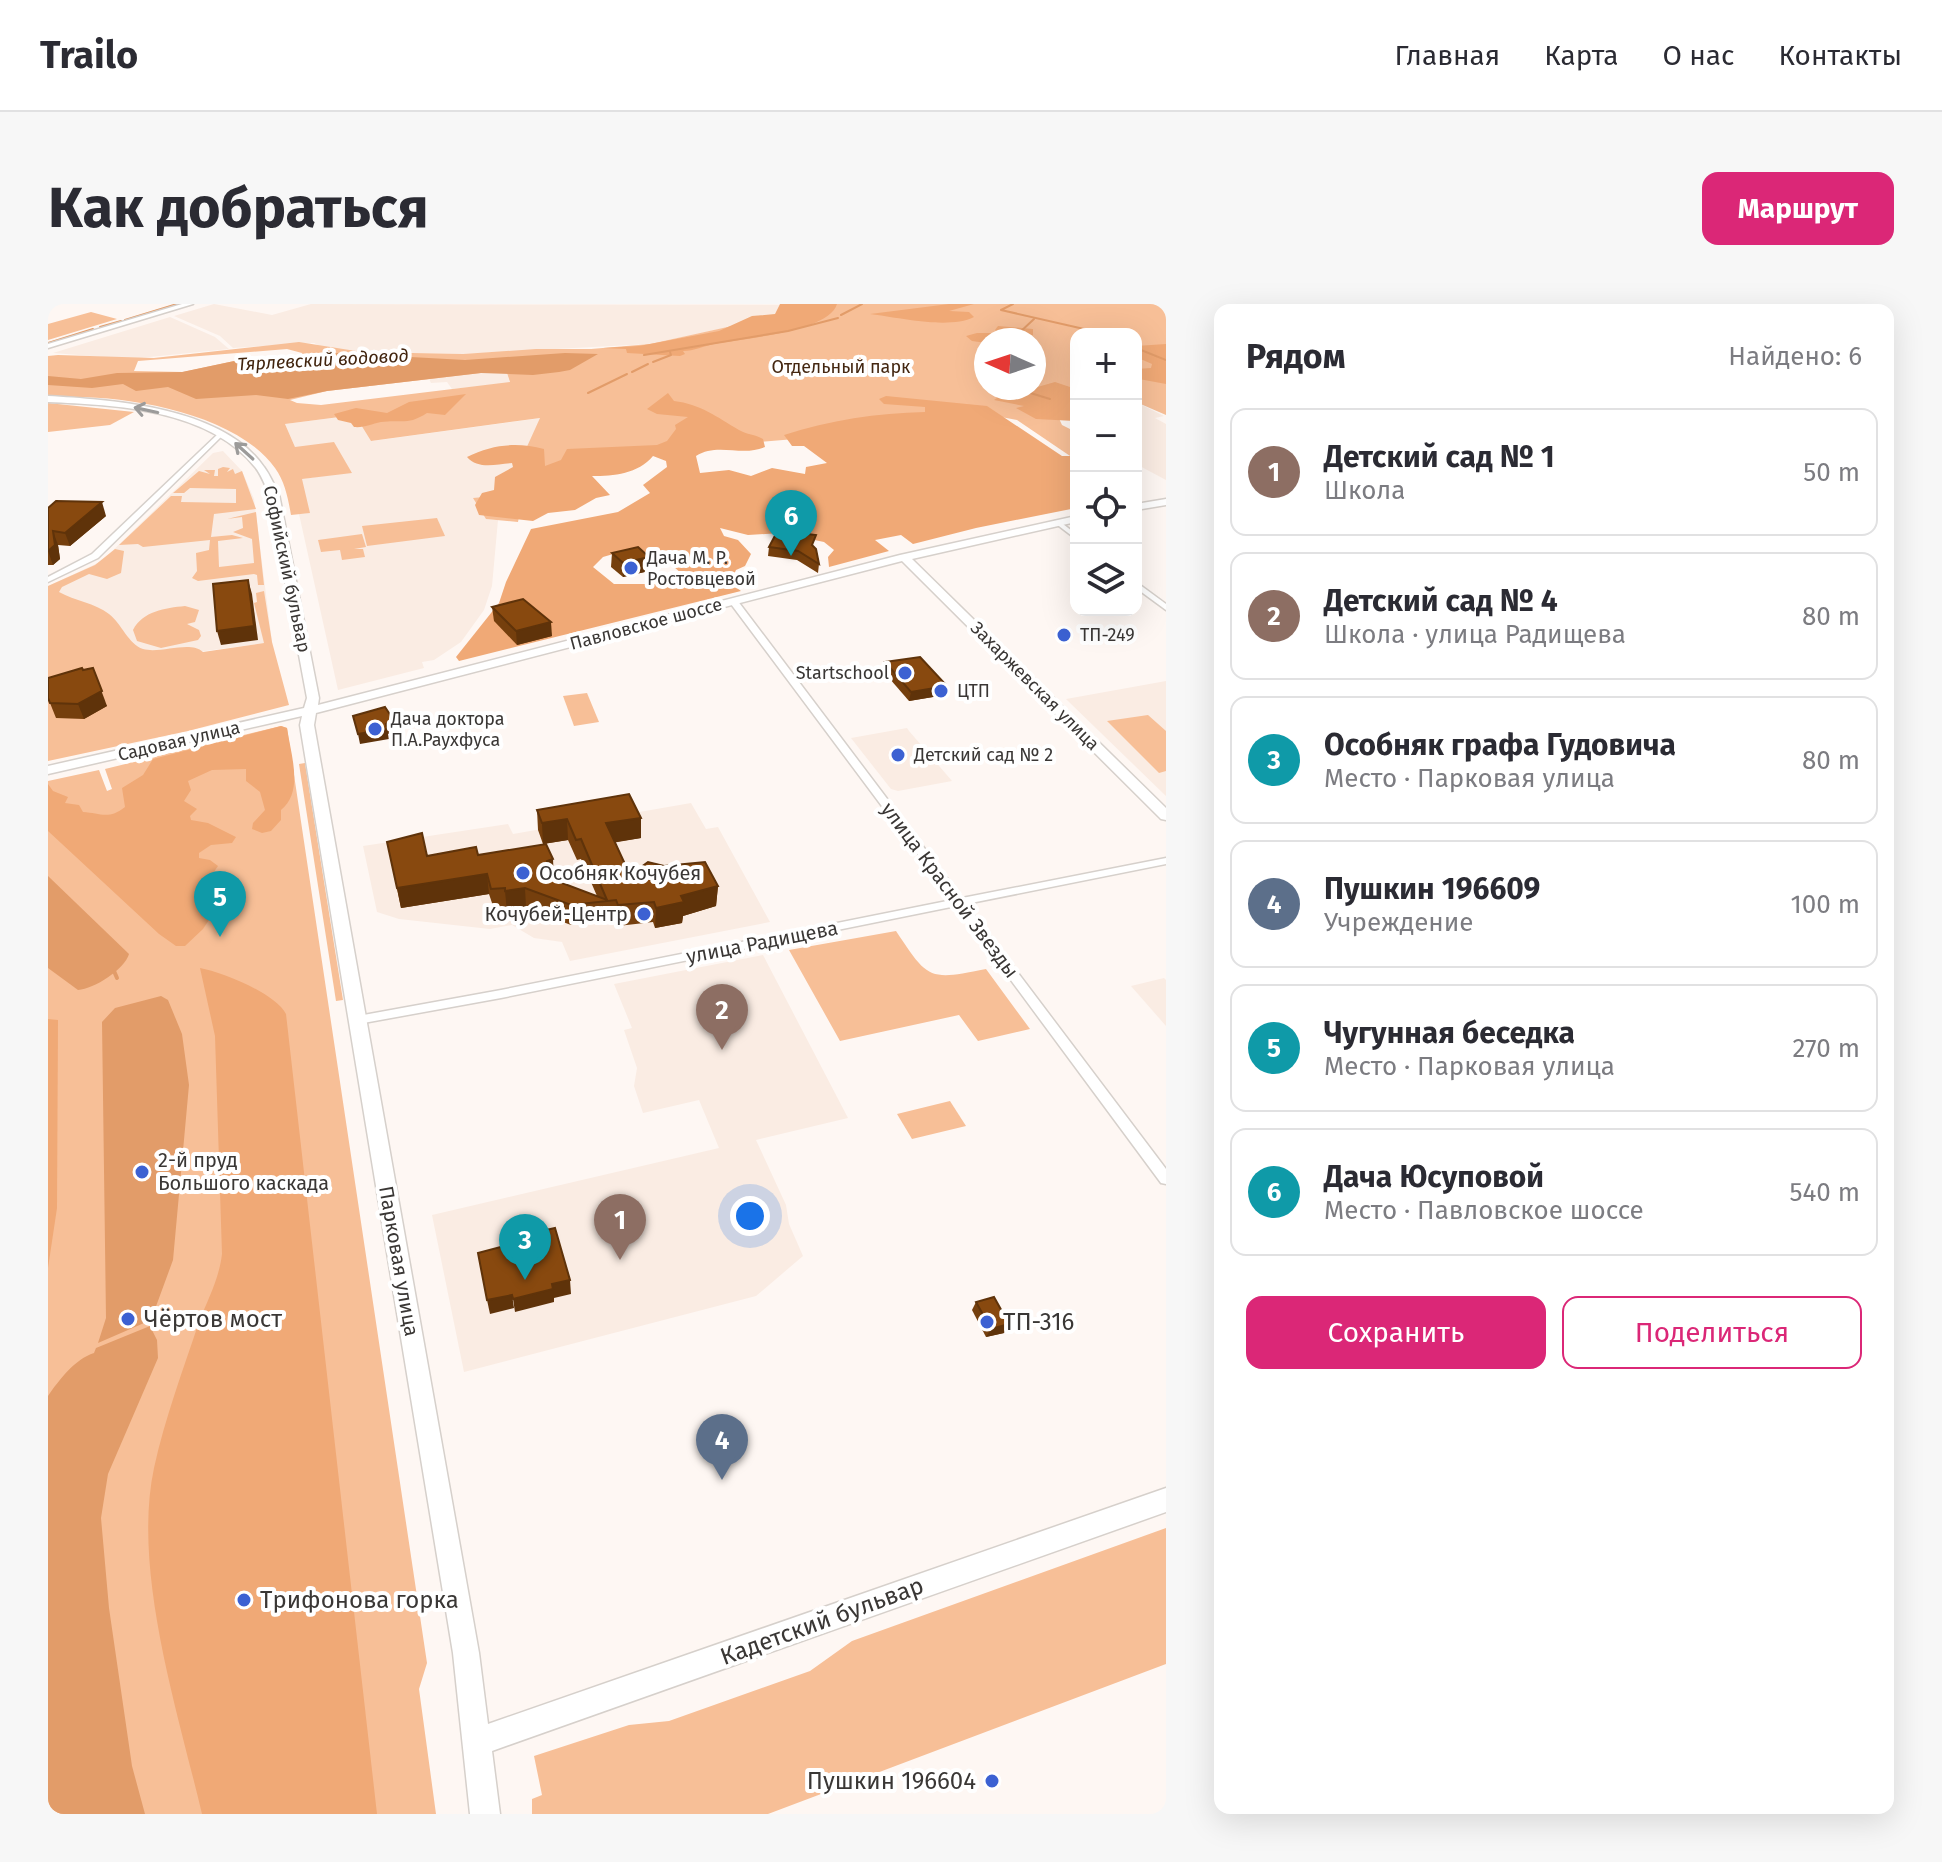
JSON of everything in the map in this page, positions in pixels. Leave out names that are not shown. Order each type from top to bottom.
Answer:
[{"type":"main road","points":[[48,346],[190,304]]},
{"type":"main road","name":"Софийский бульвар","points":[[48,399],[144,409],[221,434],[258,463],[274,494],[313,698],[310,710]]},
{"type":"main road","points":[[1142,506],[1166,502]]},
{"type":"main road","name":"Павловское шоссе","points":[[310,710],[904,557],[1070,520]]},
{"type":"main road","name":"Захаржевская улица","points":[[904,557],[1166,816]]},
{"type":"main road","name":"Садовая улица","points":[[48,770],[310,710]]},
{"type":"main road","name":"Парковая улица","points":[[310,710],[307,725],[466,1653],[485,1814]]},
{"type":"main road","name":"Кадетский бульвар","points":[[477,1742],[1166,1500]]},
{"type":"street","points":[[48,580],[95,556],[221,434]]},
{"type":"street","points":[[1057,522],[1070,532]]},
{"type":"street","points":[[1142,589],[1166,608]]},
{"type":"street","name":"улица Красной Звезды","points":[[734,602],[1166,1179]]},
{"type":"street","name":"улица Радищева","points":[[358,1020],[1166,861]]},
{"type":"shaded area","points":[[214,304],[272,315],[311,304],[832,305],[650,344],[463,354],[352,352],[324,348],[314,343],[233,348],[220,336],[174,316]]},
{"type":"shaded area","points":[[780,304],[837,304],[830,314],[801,328],[683,351],[685,354],[680,356],[627,353],[626,349],[603,348],[639,346],[719,331],[752,316],[775,314]]},
{"type":"shaded area","points":[[974,304],[949,311],[969,312],[974,317],[937,323],[870,314]]},
{"type":"shaded area","points":[[170,317],[215,337],[229,349],[130,359],[53,353]]},
{"type":"shaded area","points":[[1166,344],[1166,384],[1142,380],[1142,369],[1151,368],[1152,364],[1142,360],[1142,346]]},
{"type":"shaded area","points":[[507,373],[510,383],[452,389],[447,382],[431,383],[429,379]]},
{"type":"shaded area","points":[[1055,382],[1070,387],[1070,421],[1036,419],[1016,408],[1024,406],[994,400],[1046,400],[1046,385]]},
{"type":"shaded area","points":[[668,393],[674,401],[700,408],[742,432],[763,439],[765,447],[756,450],[712,450],[696,456],[700,473],[729,470],[751,476],[772,468],[805,474],[806,467],[827,463],[804,446],[792,446],[784,435],[854,418],[925,412],[925,407],[884,404],[879,399],[886,396],[987,406],[1062,456],[1070,456],[1070,509],[913,544],[901,535],[875,540],[889,551],[829,567],[828,557],[834,550],[824,542],[781,533],[748,535],[720,528],[724,536],[738,540],[751,554],[745,566],[736,570],[730,583],[741,591],[459,661],[456,657],[499,603],[531,529],[618,512],[650,493],[643,485],[667,467],[666,461],[653,456],[633,470],[592,476],[610,495],[596,498],[575,510],[548,513],[533,521],[479,515],[475,505],[482,493],[494,490],[495,477],[513,467],[512,463],[477,464],[467,457],[496,447],[524,445],[544,449],[545,466],[561,460],[567,449],[657,445],[667,441],[676,429],[675,425],[688,417],[657,414],[647,409]],"holes":[[[620,552],[657,552],[682,574],[660,584],[614,584],[593,567],[603,557]]]},
{"type":"shaded area","points":[[466,394],[445,415],[427,413],[409,421],[354,427],[351,423],[338,420],[334,414],[356,408],[387,413],[409,402]]},
{"type":"shaded area","points":[[1142,405],[1164,416],[1155,418],[1166,424],[1166,480],[1142,467]]},
{"type":"shaded area","points":[[356,415],[372,441],[541,418],[505,495],[486,519],[498,520],[492,586],[484,610],[461,642],[434,660],[422,662],[424,668],[338,690],[299,514],[309,513],[301,479],[352,472],[295,447],[285,424]]},
{"type":"shaded area","points":[[223,451],[242,471],[254,499],[272,642],[129,661],[48,586],[102,561],[213,453]]},
{"type":"shaded area","points":[[1166,681],[1166,796],[1066,699]]},
{"type":"shaded area","points":[[281,726],[287,728],[294,783],[288,802],[281,810],[281,820],[271,831],[262,833],[252,829],[253,823],[265,810],[260,792],[246,781],[246,769],[212,770],[188,781],[191,790],[184,801],[197,809],[190,816],[191,820],[208,823],[236,837],[232,843],[211,845],[199,853],[199,858],[210,860],[218,866],[207,882],[214,890],[209,903],[217,908],[203,929],[185,946],[176,946],[159,934],[48,831],[48,784],[53,791],[68,797],[65,803],[79,805],[83,812],[114,813],[125,807],[122,788],[143,775],[153,759]]},
{"type":"shaded area","name":"Детский сад № 2","points":[[907,728],[952,781],[898,791],[891,789],[851,738]]},
{"type":"shaded area","points":[[691,803],[706,829],[718,827],[770,922],[570,961],[562,942],[534,938],[512,925],[490,929],[399,919],[377,912],[363,846],[508,824],[513,834]]},
{"type":"shaded area","points":[[763,955],[848,1118],[756,1140],[786,1205],[789,1224],[803,1256],[756,1296],[464,1372],[432,1215],[719,1148],[699,1100],[643,1113],[634,1086],[637,1068],[624,1030],[632,1028],[614,984]]},
{"type":"shaded area","points":[[200,968],[260,991],[286,1014],[377,1814],[202,1814],[170,1687],[153,1596],[149,1508],[163,1431],[216,1280],[222,1254],[215,1036]]},
{"type":"shaded area","points":[[1166,980],[1166,1026],[1131,986]]},
{"type":"shaded area","points":[[48,1019],[58,1020],[57,1208],[48,1268]]},
{"type":"green space","name":"Отдельный парк","points":[[832,304],[1166,304],[1166,415],[1142,405],[1142,328],[1070,328],[1070,399],[1056,412],[1062,425],[1070,429],[1070,456],[1017,420],[1001,417],[833,464],[795,439],[632,454],[523,496],[518,522],[486,519],[473,498],[505,495],[540,418],[371,441],[355,415],[285,424],[295,447],[334,442],[352,473],[302,479],[310,513],[291,515],[284,485],[275,468],[258,450],[237,435],[212,423],[156,406],[76,397],[157,408],[222,429],[174,414],[48,397],[48,356],[58,355],[154,358],[299,342],[362,352],[463,354],[650,344]],"holes":[[[287,349],[302,353],[303,357],[240,363],[239,360],[183,372],[134,371],[138,361]],[[481,373],[507,373],[510,382],[321,405],[290,400],[327,391]]]},
{"type":"green space","points":[[91,312],[117,319],[48,340],[48,324]]},
{"type":"green space","points":[[48,403],[134,412],[110,425],[48,432]]},
{"type":"green space","points":[[230,468],[227,472],[233,469],[235,474],[242,471],[256,509],[214,514],[211,537],[232,535],[243,538],[218,541],[219,567],[254,563],[252,539],[233,532],[243,528],[242,517],[227,519],[256,512],[264,585],[258,585],[257,575],[254,574],[198,581],[192,578],[197,571],[196,553],[209,550],[210,540],[143,547],[138,544],[119,545],[171,496],[182,496],[181,502],[236,503],[236,489],[190,488],[184,493],[173,493],[199,471],[210,474],[204,470],[215,470],[214,476],[218,476],[218,469]]},
{"type":"green space","points":[[437,518],[445,536],[367,546],[362,526]]},
{"type":"green space","points":[[362,534],[366,547],[354,549],[363,549],[365,557],[342,560],[340,550],[321,552],[318,540]]},
{"type":"green space","points":[[115,549],[124,551],[121,573],[107,579],[89,574],[62,587],[59,592],[109,614],[133,643],[143,649],[191,647],[203,652],[264,643],[254,603],[257,602],[256,593],[264,591],[272,642],[289,705],[188,731],[48,761],[48,586],[95,565]]},
{"type":"green space","points":[[185,606],[199,610],[195,622],[187,624],[199,630],[201,636],[198,640],[161,648],[137,641],[133,630],[143,619],[162,609]]},
{"type":"green space","points":[[587,693],[599,722],[574,726],[563,696]]},
{"type":"green space","points":[[1148,715],[1166,731],[1166,771],[1159,773],[1107,721]]},
{"type":"green space","points":[[281,726],[287,728],[427,1663],[419,1689],[436,1814],[48,1814],[48,781],[99,770],[107,791],[112,789],[105,769]]},
{"type":"green space","points":[[305,763],[343,1000],[336,1001],[299,764]]},
{"type":"green space","points":[[896,931],[915,959],[931,972],[952,975],[986,969],[1030,1029],[978,1041],[959,1015],[840,1041],[789,950]]},
{"type":"green space","points":[[950,1101],[966,1126],[912,1139],[897,1114]]},
{"type":"green space","points":[[1166,1528],[1166,1664],[768,1814],[532,1814],[532,1799],[542,1795],[534,1756],[629,1725],[669,1721],[810,1671],[852,1641]]},
{"type":"water","points":[[338,353],[465,360],[565,353],[598,354],[570,370],[559,372],[533,375],[481,373],[327,391],[288,399],[256,395],[196,399],[168,387],[136,391],[123,384],[92,388],[48,385],[48,376],[81,379],[117,373],[182,372],[239,360],[240,363]]},
{"type":"water","points":[[48,876],[129,954],[115,972],[85,989],[78,990],[48,968]]},
{"type":"water","name":"2-й пруд Большого каскада","points":[[161,996],[168,1000],[182,1034],[189,1085],[173,1260],[151,1320],[98,1343],[106,1318],[102,1022],[115,1008]]},
{"type":"water","points":[[150,1326],[157,1340],[158,1358],[108,1474],[101,1518],[109,1608],[132,1766],[145,1814],[48,1814],[48,1396],[68,1371],[94,1353],[96,1348]]},
{"type":"building","points":[[56,501],[102,502],[65,533],[53,531],[55,545],[48,551],[48,508]]},
{"type":"building","points":[[777,532],[816,535],[812,545],[819,564],[798,551],[769,547]]},
{"type":"building","points":[[638,547],[649,557],[623,563],[612,553]]},
{"type":"building","points":[[248,580],[254,626],[217,631],[213,584]]},
{"type":"building","points":[[523,599],[551,622],[516,631],[492,607]]},
{"type":"building","points":[[920,657],[947,686],[911,692],[885,662]]},
{"type":"building","points":[[93,668],[102,691],[78,704],[50,703],[48,678]]},
{"type":"building","points":[[385,707],[395,722],[386,724],[387,729],[358,734],[353,716]]},
{"type":"building","points":[[629,794],[641,818],[606,823],[630,875],[648,862],[664,866],[705,862],[718,886],[681,896],[684,902],[656,908],[654,902],[618,905],[616,900],[571,905],[525,888],[505,891],[505,888],[491,889],[487,874],[397,888],[387,842],[422,833],[427,856],[476,847],[478,855],[546,844],[553,859],[547,861],[554,880],[607,900],[581,839],[576,840],[567,819],[542,823],[537,810]]},
{"type":"building","points":[[555,1228],[570,1280],[552,1284],[553,1289],[513,1299],[512,1295],[487,1300],[478,1253],[512,1244],[511,1238]]},
{"type":"building","points":[[994,1297],[1009,1324],[991,1329],[976,1302]]},
{"type":"waterway","points":[[125,320],[177,304]]},
{"type":"waterway","name":"Тярлевский водовод","points":[[841,315],[862,304]]},
{"type":"waterway","points":[[1013,304],[1001,310],[1080,328]]},
{"type":"waterway","name":"Тярлевский водовод","points":[[644,355],[788,331],[838,318]]},
{"type":"waterway","points":[[1024,328],[1034,319]]},
{"type":"waterway","points":[[100,327],[121,321]]},
{"type":"waterway","points":[[48,343],[93,329]]},
{"type":"waterway","points":[[1142,350],[1166,360]]},
{"type":"waterway","points":[[653,362],[671,355],[670,352]]},
{"type":"waterway","points":[[632,372],[648,364]]},
{"type":"waterway","points":[[588,393],[627,374]]},
{"type":"waterway","points":[[1046,398],[1050,399]]},
{"type":"waterway","points":[[114,971],[117,978]]},
{"type":"place","name":"Дача Юсуповой","points":[[791,556]]},
{"type":"place","name":"Дача М. Р. Ростовцевой","points":[[631,568]]},
{"type":"place","name":"ТП-249","points":[[1064,635]]},
{"type":"place","name":"Startschool","points":[[905,673]]},
{"type":"place","name":"ЦТП","points":[[941,691]]},
{"type":"place","name":"Дача доктора П.А.Раухфуса","points":[[375,729]]},
{"type":"place","name":"Детский сад № 2","points":[[898,755]]},
{"type":"place","name":"Особняк Кочубея","points":[[523,873]]},
{"type":"place","name":"Кочубей-Центр","points":[[644,914]]},
{"type":"place","name":"Чугунная беседка","points":[[220,937]]},
{"type":"place","name":"Детский сад № 4","points":[[722,1050]]},
{"type":"place","name":"2-й пруд Большого каскада","points":[[142,1172]]},
{"type":"place","name":"Детский сад № 1","points":[[620,1260]]},
{"type":"place","name":"Особняк графа Гудовича","points":[[525,1280]]},
{"type":"place","name":"Чёртов мост","points":[[128,1319]]},
{"type":"place","name":"ТП-316","points":[[987,1322]]},
{"type":"place","name":"Пушкин 196609","points":[[722,1480]]},
{"type":"place","name":"Трифонова горка","points":[[244,1600]]},
{"type":"place","name":"Пушкин 196604","points":[[992,1781]]}]
